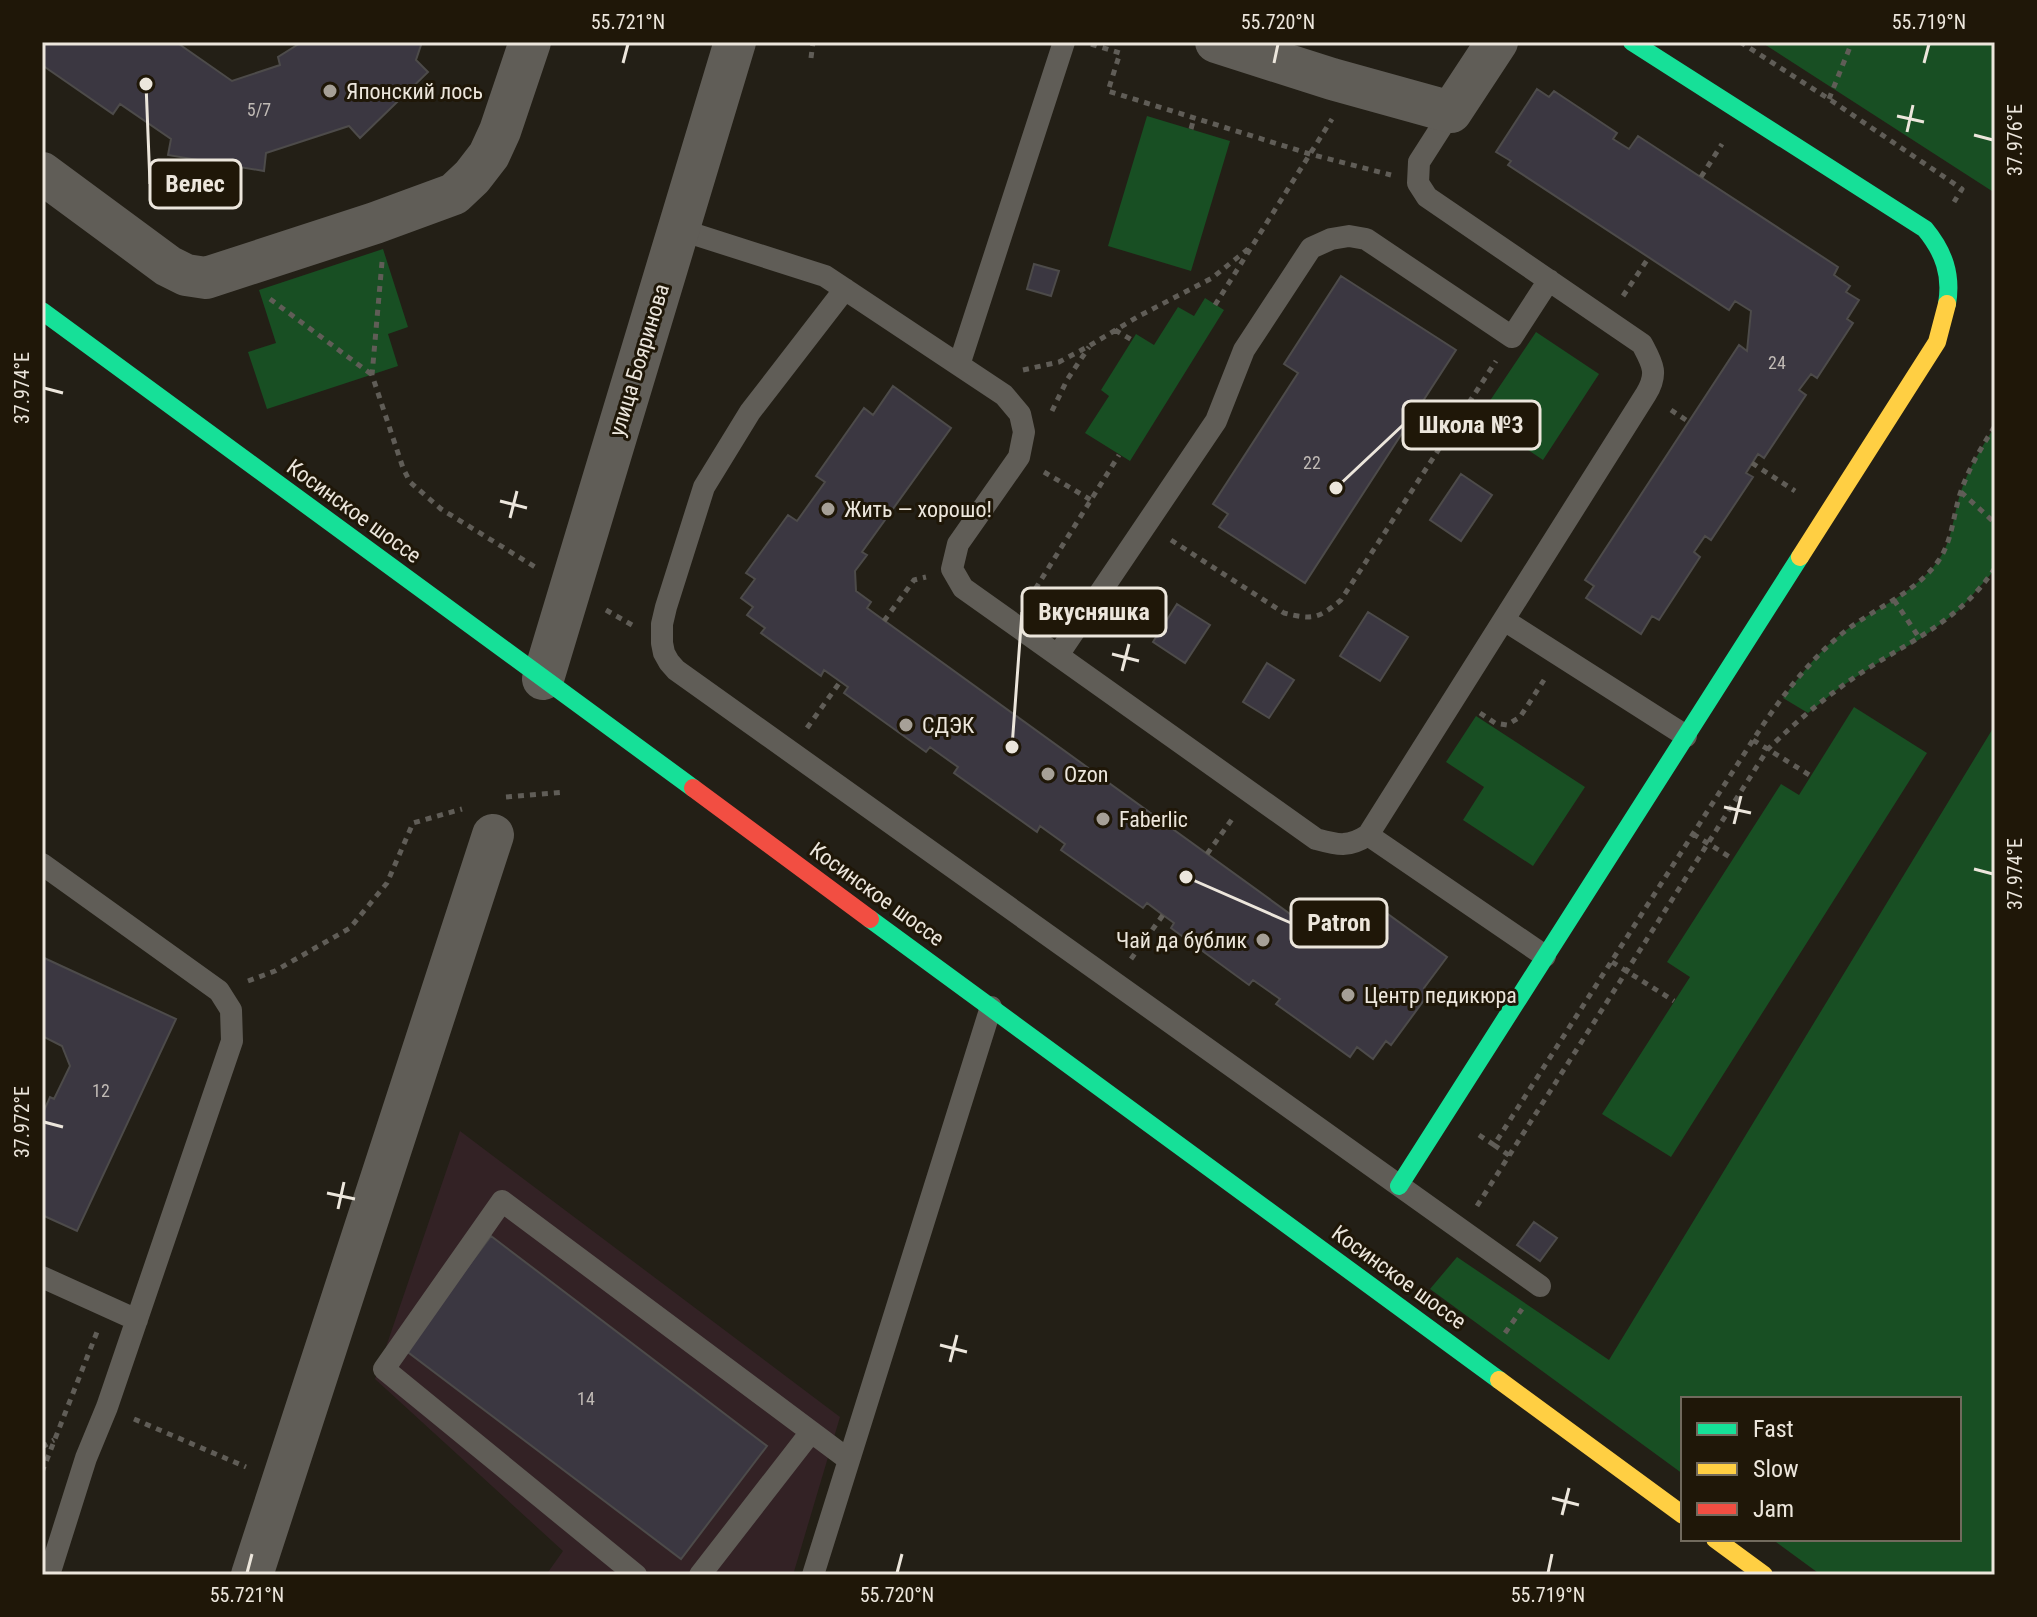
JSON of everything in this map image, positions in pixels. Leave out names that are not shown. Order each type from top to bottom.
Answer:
[{"type":"main road","points":[[1399,1186],[1937,342],[1948,307],[1949,279],[1944,253],[1925,229],[1632,42]]},
{"type":"main road","name":"Косинское шоссе","points":[[42,311],[1681,1514]]},
{"type":"main road","points":[[1718,1541],[1764,1575]]},
{"type":"street","points":[[42,173],[168,266],[186,275],[206,278],[454,194],[489,155],[530,42]]},
{"type":"street","name":"улица Бояринова","points":[[543,679],[735,42]]},
{"type":"street","points":[[1216,42],[1451,112],[1497,42]]},
{"type":"street","points":[[252,1575],[490,813]]},
{"type":"lane","points":[[959,365],[1064,42]]},
{"type":"lane","points":[[678,229],[825,276],[1004,395],[1020,414],[1024,432],[1019,457],[958,544],[952,569],[963,588],[1316,839],[1353,845],[1368,835],[1456,697],[1651,386],[1654,366],[1642,344],[1427,197],[1418,183],[1419,162],[1451,112]]},
{"type":"lane","points":[[1058,655],[1216,421],[1244,350],[1311,248],[1331,239],[1349,236],[1366,239],[1512,337],[1549,280]]},
{"type":"lane","points":[[845,289],[750,412],[704,487],[662,624],[662,643],[669,662],[676,670],[1540,1286]]},
{"type":"lane","points":[[1504,620],[1686,736]]},
{"type":"lane","points":[[1368,835],[1545,956]]},
{"type":"lane","points":[[42,864],[219,991],[231,1010],[232,1041],[107,1407],[86,1458],[49,1575]]},
{"type":"lane","points":[[813,1575],[991,1007]]},
{"type":"lane","points":[[636,1575],[384,1369],[502,1201],[849,1460]]},
{"type":"lane","points":[[42,1277],[137,1320]]},
{"type":"lane","points":[[700,1575],[811,1432]]},
{"type":"path","points":[[811,58],[813,42]]},
{"type":"path","points":[[1086,42],[1120,53],[1108,91],[1310,154],[1418,183]]},
{"type":"path","points":[[1740,42],[1962,189],[1933,237]]},
{"type":"path","points":[[1829,99],[1852,42]]},
{"type":"path","points":[[1191,129],[1194,118]]},
{"type":"path","points":[[1215,305],[1310,154]]},
{"type":"path","points":[[375,223],[383,249],[372,375],[403,468],[410,482],[441,509],[542,572]]},
{"type":"path","points":[[1014,371],[1059,362],[1212,278],[1253,244]]},
{"type":"path","points":[[1608,320],[1649,257]]},
{"type":"path","points":[[250,263],[259,290],[372,375]]},
{"type":"path","points":[[1115,330],[1132,340]]},
{"type":"path","points":[[1146,524],[1284,613],[1303,618],[1322,616],[1341,600],[1512,337]]},
{"type":"path","points":[[1049,418],[1067,380],[1089,346]]},
{"type":"path","points":[[1494,1145],[1769,715],[1838,636],[1916,586],[1940,559],[1953,527],[1961,492],[1995,426]]},
{"type":"path","points":[[1013,623],[1119,455]]},
{"type":"path","points":[[1752,463],[1828,513]]},
{"type":"path","points":[[1037,468],[1091,500]]},
{"type":"path","points":[[1961,492],[1995,523]]},
{"type":"path","points":[[1461,1231],[1768,749],[1839,688],[1920,639],[1958,611],[1995,568]]},
{"type":"path","points":[[884,621],[914,580],[952,569]]},
{"type":"path","points":[[1894,599],[1920,639]]},
{"type":"path","points":[[606,609],[632,625]]},
{"type":"path","points":[[1456,697],[1495,723],[1507,725],[1520,717],[1560,656]]},
{"type":"path","points":[[790,751],[840,682]]},
{"type":"path","points":[[1753,740],[1811,776]]},
{"type":"path","points":[[219,991],[275,971],[350,928],[387,883],[413,823],[490,813],[565,792]]},
{"type":"path","points":[[1207,854],[1251,793]]},
{"type":"path","points":[[1693,834],[1733,859]]},
{"type":"path","points":[[1114,983],[1163,915]]},
{"type":"path","points":[[1612,962],[1674,1001]]},
{"type":"path","points":[[1446,1113],[1510,1156]]},
{"type":"path","points":[[1497,1344],[1540,1286]]},
{"type":"path","points":[[42,1472],[106,1308]]},
{"type":"path","points":[[73,1395],[282,1482]]},
{"type":"path","points":[[42,1447],[54,1440]]},
{"type":"shaded area","points":[[460,1131],[840,1417],[793,1575],[546,1575],[563,1551],[375,1379]]},
{"type":"green space","points":[[1761,42],[1995,42],[1995,193]]},
{"type":"green space","points":[[1147,116],[1230,141],[1191,271],[1108,246]]},
{"type":"green space","points":[[383,249],[408,327],[388,334],[398,366],[267,409],[248,352],[276,343],[259,290]]},
{"type":"green space","points":[[1205,298],[1224,310],[1130,461],[1085,433],[1109,396],[1101,390],[1136,334],[1154,345],[1178,307],[1194,316]]},
{"type":"green space","points":[[1536,332],[1599,374],[1543,460],[1479,417]]},
{"type":"green space","points":[[1995,426],[1995,568],[1991,574],[1958,611],[1920,639],[1839,688],[1808,713],[1783,698],[1833,641],[1917,583],[1938,561],[1950,536],[1964,482]]},
{"type":"green space","points":[[1854,707],[1927,753],[1671,1157],[1602,1114],[1690,977],[1667,962],[1781,784],[1799,795]]},
{"type":"green space","points":[[1476,716],[1585,787],[1533,866],[1463,820],[1484,787],[1446,762]]},
{"type":"green space","points":[[1995,725],[1995,1575],[1821,1575],[1775,1541],[1961,1541],[1961,1397],[1681,1397],[1681,1473],[1430,1289],[1457,1257],[1609,1360]]},
{"type":"building","points":[[42,42],[176,42],[232,81],[280,65],[278,57],[302,42],[422,42],[416,60],[428,72],[360,138],[349,126],[266,153],[264,171],[168,155],[171,139],[120,104],[113,114],[42,65]]},
{"type":"building","points":[[1537,89],[1549,97],[1554,91],[1617,133],[1613,139],[1629,149],[1638,136],[1838,267],[1834,275],[1850,286],[1846,292],[1859,300],[1847,319],[1853,323],[1817,378],[1811,374],[1799,390],[1806,395],[1764,458],[1758,454],[1746,473],[1753,477],[1711,540],[1705,536],[1694,552],[1700,557],[1659,620],[1652,616],[1641,634],[1586,598],[1594,586],[1585,580],[1739,345],[1747,351],[1751,311],[1735,301],[1729,310],[1508,165],[1511,161],[1496,152]]},
{"type":"building","points":[[1034,264],[1059,271],[1051,296],[1027,289]]},
{"type":"building","points":[[1341,276],[1456,350],[1305,583],[1219,527],[1228,514],[1213,504],[1298,373],[1284,364]]},
{"type":"building","points":[[893,386],[951,428],[862,552],[867,555],[855,571],[856,591],[871,602],[867,608],[1322,937],[1325,933],[1339,943],[1358,940],[1371,923],[1375,926],[1385,912],[1447,957],[1424,988],[1430,992],[1391,1045],[1386,1041],[1373,1059],[1357,1047],[1350,1057],[1276,1004],[1280,999],[1253,980],[1249,985],[1171,928],[1174,923],[1147,903],[1143,908],[1061,850],[1065,844],[1040,826],[1037,832],[954,773],[958,767],[930,747],[926,752],[844,693],[848,687],[824,670],[821,676],[761,633],[765,628],[747,615],[753,607],[741,598],[755,579],[746,573],[788,515],[797,521],[825,482],[816,476],[864,408],[873,415]]},
{"type":"building","points":[[1461,474],[1492,495],[1461,541],[1430,520]]},
{"type":"building","points":[[1177,604],[1210,625],[1185,663],[1153,642]]},
{"type":"building","points":[[1368,612],[1408,637],[1380,681],[1340,656]]},
{"type":"building","points":[[1267,663],[1294,680],[1269,718],[1243,702]]},
{"type":"building","points":[[42,957],[176,1019],[77,1231],[42,1215],[42,1115],[50,1097],[54,1099],[70,1066],[62,1046],[42,1036]]},
{"type":"building","points":[[1534,1222],[1557,1238],[1540,1261],[1517,1245]]},
{"type":"building","points":[[491,1236],[767,1446],[681,1559],[405,1350]]},
{"type":"traffic: fast","points":[[1632,42],[1925,229],[1945,264],[1947,304]]},
{"type":"traffic: fast","points":[[42,311],[693,788]]},
{"type":"traffic: fast","points":[[1399,1186],[1800,557]]},
{"type":"traffic: fast","points":[[870,919],[1499,1380]]},
{"type":"traffic: slow","points":[[1800,557],[1937,342],[1947,304]]},
{"type":"traffic: slow","points":[[1499,1380],[1681,1514]]},
{"type":"traffic: slow","points":[[1718,1541],[1764,1575]]},
{"type":"traffic: jam","points":[[693,788],[870,919]]},
{"type":"place","name":"Велес","points":[[146,84]]},
{"type":"place","name":"Японский лось","points":[[330,91]]},
{"type":"place","name":"Школа №3","points":[[1336,488]]},
{"type":"place","name":"Жить — хорошо!","points":[[828,509]]},
{"type":"place","name":"СДЭК","points":[[906,725]]},
{"type":"place","name":"Вкусняшка","points":[[1012,747]]},
{"type":"place","name":"Ozon","points":[[1048,774]]},
{"type":"place","name":"Faberlic","points":[[1103,819]]},
{"type":"place","name":"Patron","points":[[1186,877]]},
{"type":"place","name":"Чай да бублик","points":[[1263,940]]},
{"type":"place","name":"Центр педикюра","points":[[1348,995]]}]
